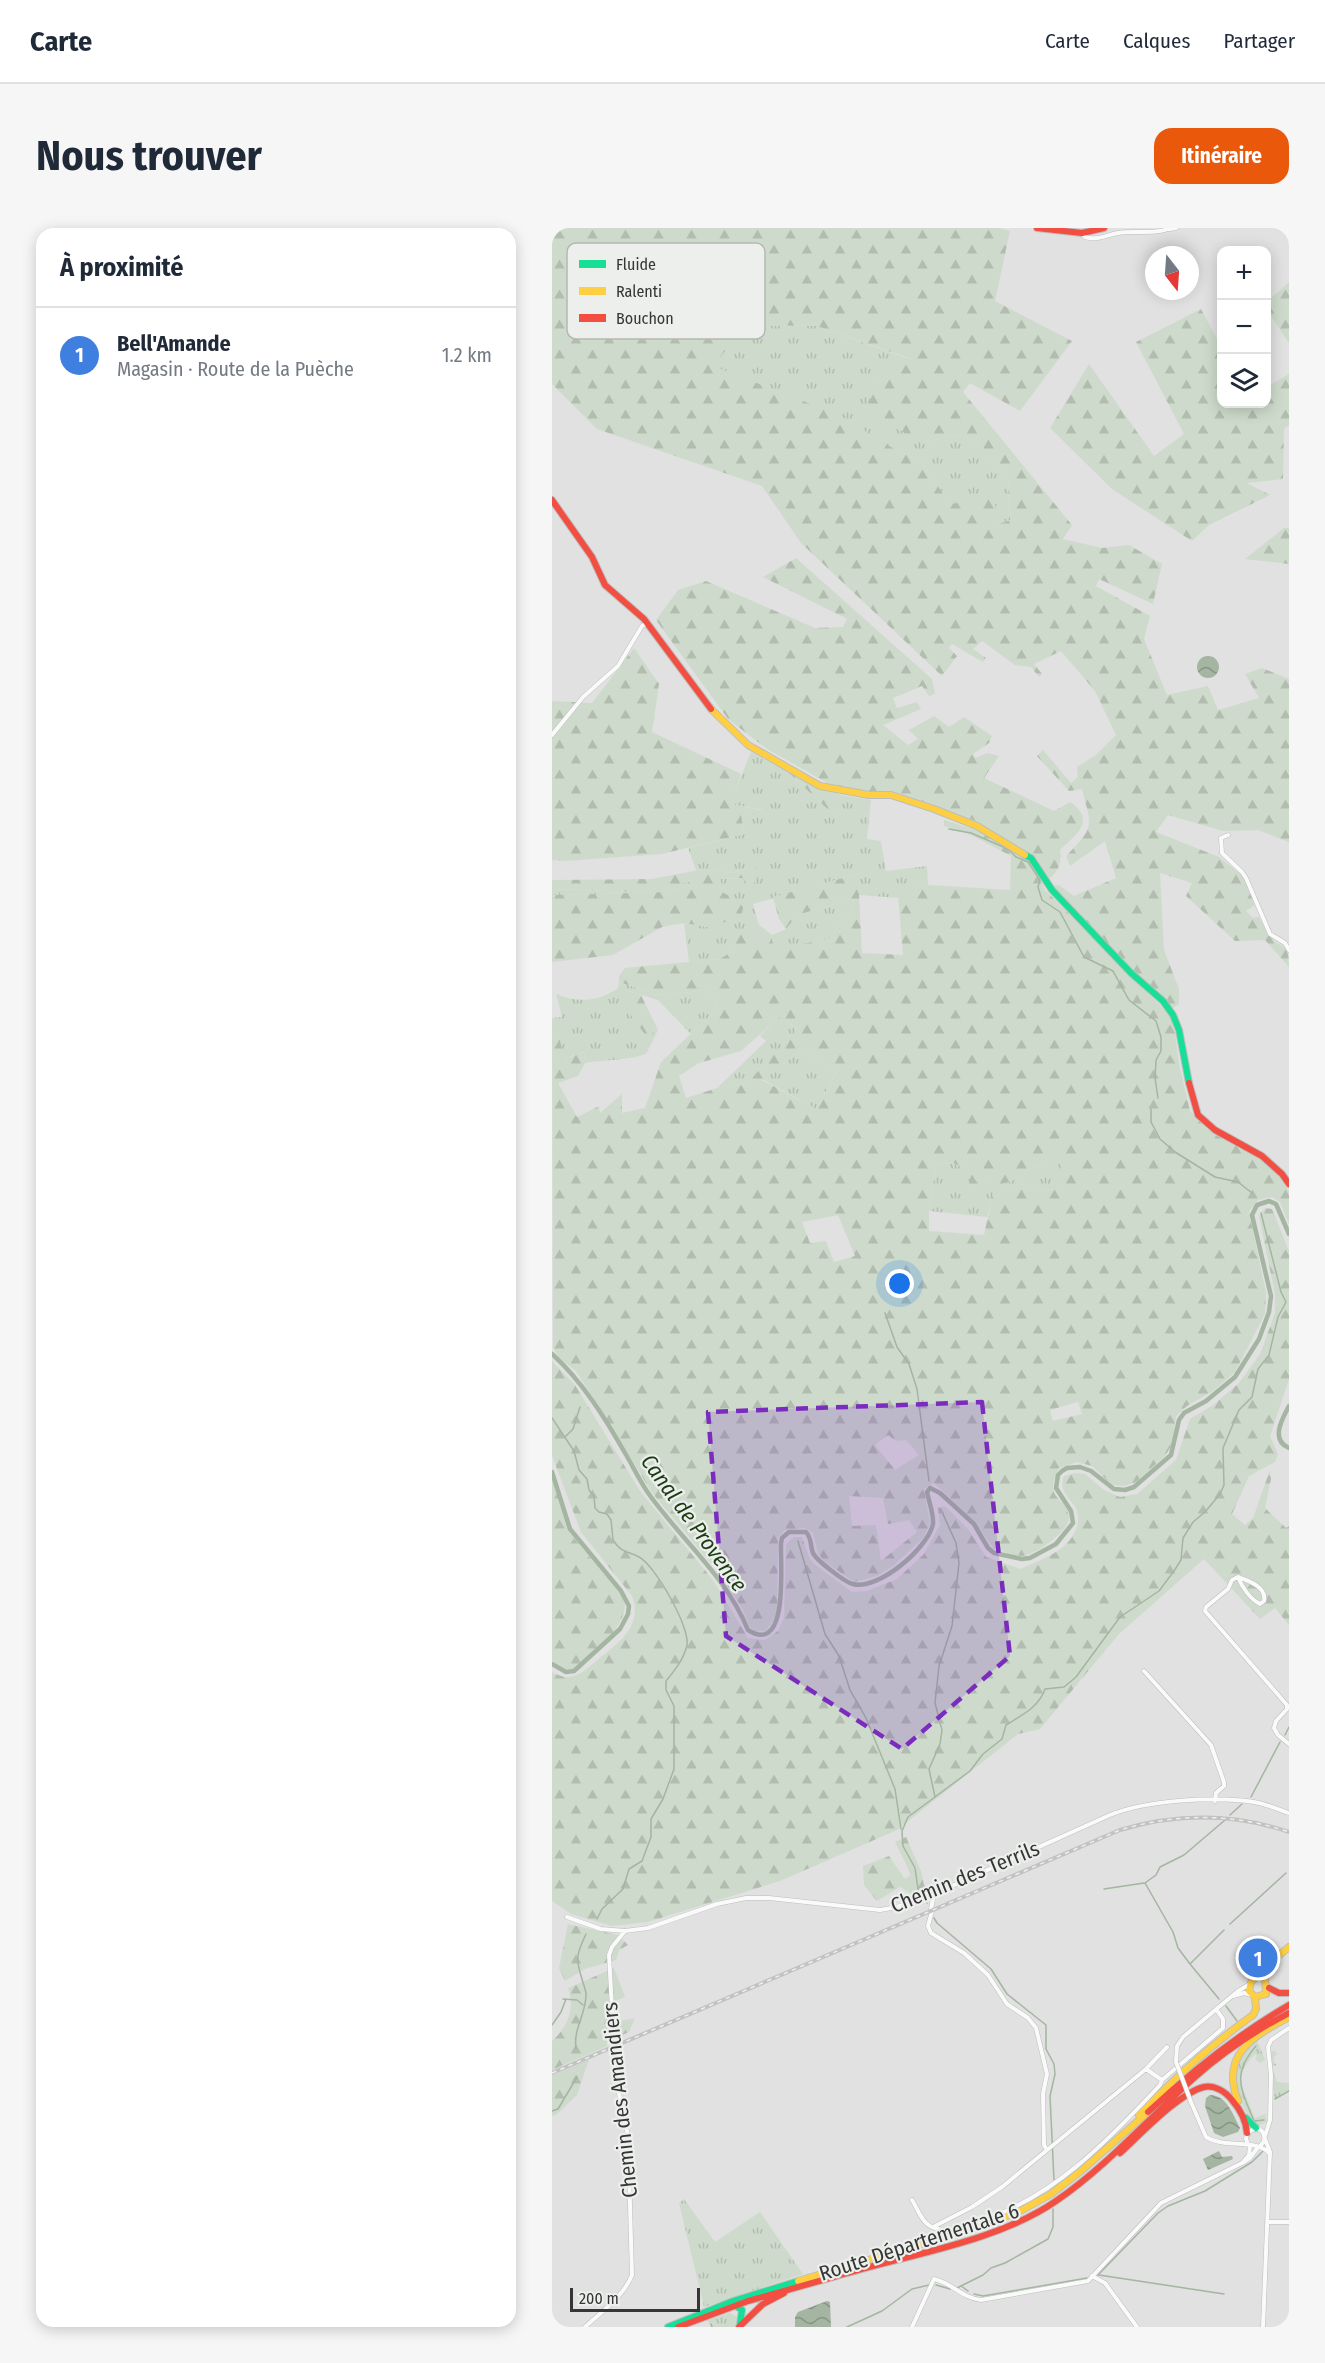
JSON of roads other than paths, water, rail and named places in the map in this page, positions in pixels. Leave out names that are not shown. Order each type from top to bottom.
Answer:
[{"type":"main road","points":[[1037,228],[1082,233],[1104,228]]},
{"type":"main road","points":[[552,500],[592,557],[605,585],[647,623],[715,714],[748,745],[767,758],[820,786],[869,795],[891,795],[945,813],[977,826],[1031,858],[1052,890],[1131,974],[1163,1001],[1173,1015],[1179,1030],[1185,1070],[1198,1115],[1215,1130],[1262,1156],[1282,1174],[1289,1184]]},
{"type":"main road","points":[[1102,2152],[1173,2079],[1218,2040],[1253,2015],[1256,2009],[1254,1996],[1249,1991],[1250,1984],[1289,1947]]},
{"type":"main road","points":[[1254,1996],[1263,1997],[1268,1985],[1265,1973],[1270,1963]]},
{"type":"main road","points":[[1257,1978],[1279,1993],[1289,1993]]},
{"type":"main road","name":"Route Départementale 6","points":[[668,2327],[733,2301],[1000,2219],[1049,2195],[1217,2052],[1249,2028],[1289,2005]]},
{"type":"main road","points":[[1258,2129],[1251,2125],[1234,2095],[1231,2070],[1234,2060],[1248,2042],[1289,2015]]},
{"type":"main road","name":"Route Départementale 6","points":[[678,2327],[734,2306],[990,2232],[1031,2215],[1055,2201],[1115,2152],[1212,2062],[1245,2038],[1289,2015]]},
{"type":"main road","points":[[1055,2201],[1080,2186],[1198,2089],[1212,2087],[1227,2093],[1243,2118],[1246,2135]]},
{"type":"main road","points":[[739,2326],[768,2300],[837,2276]]},
{"type":"main road","points":[[734,2306],[739,2306],[742,2310],[739,2326]]},
{"type":"street","points":[[1082,233],[1085,237],[1092,239],[1124,232],[1176,228]]},
{"type":"street","points":[[552,735],[583,697],[618,666],[640,629],[647,623]]},
{"type":"street","points":[[1228,835],[1221,838],[1222,853],[1246,878],[1270,934],[1285,943],[1289,950]]},
{"type":"street","points":[[1238,1577],[1262,1589],[1265,1594],[1264,1601],[1260,1604],[1256,1602],[1242,1586],[1238,1577]]},
{"type":"street","points":[[1238,1577],[1232,1580],[1228,1589],[1206,1607],[1205,1611],[1287,1705],[1287,1709],[1276,1721],[1274,1728],[1278,1735],[1289,1744]]},
{"type":"street","points":[[1144,1671],[1213,1748],[1224,1782],[1224,1786],[1216,1793],[1215,1801]]},
{"type":"street","name":"Chemin des Terrils","points":[[567,1917],[601,1929],[625,1931],[648,1928],[736,1899],[769,1898],[880,1911],[934,1894],[1120,1811],[1165,1802],[1215,1801],[1253,1802],[1289,1813]]},
{"type":"street","points":[[934,1894],[928,1926],[931,1933],[964,1953],[988,1975],[1007,2004],[1028,2018],[1036,2028],[1046,2071],[1043,2094],[1044,2145],[1047,2150]]},
{"type":"street","name":"Chemin des Amandiers","points":[[585,2327],[620,2294],[632,2275],[628,2136],[616,2079],[609,1967],[610,1951],[625,1931]]},
{"type":"street","points":[[1250,1984],[1216,2009],[1180,2041],[1176,2052],[1176,2062],[1206,2137],[1220,2143],[1259,2147],[1268,2151],[1270,2155]]},
{"type":"street","points":[[1232,1996],[1244,1993],[1254,1996]]},
{"type":"street","points":[[912,2200],[926,2224],[943,2231],[983,2221],[1023,2204],[1047,2189],[1086,2158],[1137,2109],[1162,2080],[1223,2028],[1223,2019],[1216,2009]]},
{"type":"street","points":[[912,2327],[934,2279],[945,2282],[964,2296],[981,2300],[1088,2281],[1161,2204],[1250,2158],[1265,2138],[1269,2128],[1268,2047],[1270,2040],[1289,2028]]},
{"type":"street","points":[[932,2227],[972,2207],[1002,2187],[1146,2069],[1167,2047]]},
{"type":"street","points":[[1146,2069],[1162,2080]]},
{"type":"street","points":[[1232,2143],[1266,2125],[1270,2115]]},
{"type":"street","points":[[1258,2129],[1265,2138],[1270,2155],[1263,2327]]},
{"type":"street","points":[[1242,2163],[1251,2152],[1246,2135]]},
{"type":"street","points":[[1267,2222],[1289,2223]]},
{"type":"street","points":[[1092,2276],[1105,2283],[1137,2327]]},
{"type":"water","points":[[1208,656],[1216,659],[1219,667],[1216,675],[1208,678],[1200,675],[1197,667],[1200,659]]},
{"type":"water","points":[[1210,2095],[1221,2098],[1229,2107],[1240,2128],[1238,2132],[1223,2137],[1214,2133],[1205,2106],[1206,2098]]},
{"type":"water","points":[[1219,2151],[1222,2157],[1232,2156],[1233,2159],[1208,2170],[1203,2159]]},
{"type":"water","points":[[827,2301],[830,2302],[831,2327],[795,2327],[795,2317],[798,2312]]},
{"type":"waterway","points":[[949,829],[971,833],[1008,849],[1016,857],[1028,862],[1040,880],[1038,887],[1042,900],[1060,912],[1084,957],[1113,971],[1129,1000],[1156,1021],[1161,1037],[1161,1051],[1156,1060],[1155,1078],[1158,1098]]},
{"type":"waterway","points":[[1151,1109],[1151,1122],[1160,1139],[1175,1152],[1215,1177],[1238,1182],[1252,1193]]},
{"type":"waterway","name":"Canal de Provence","points":[[552,1354],[592,1400],[647,1492],[717,1577],[739,1611],[748,1630],[761,1635],[771,1630],[777,1619],[781,1586],[781,1543],[782,1538],[789,1532],[806,1532],[813,1553],[820,1561],[849,1583],[863,1584],[875,1581],[900,1566],[929,1534],[933,1524],[927,1492],[930,1488],[940,1493],[974,1524],[988,1548],[994,1553],[1022,1559],[1030,1558],[1056,1544],[1073,1523],[1071,1511],[1056,1488],[1058,1475],[1062,1471],[1067,1468],[1080,1467],[1091,1471],[1114,1489],[1125,1490],[1134,1487],[1171,1455],[1179,1420],[1184,1413],[1206,1401],[1235,1377],[1259,1339],[1269,1312],[1271,1296],[1252,1215],[1257,1205],[1269,1201],[1276,1204],[1289,1234]]},
{"type":"waterway","points":[[924,1895],[918,1889],[915,1868],[903,1846],[902,1831],[908,1817],[970,1771],[983,1754],[1002,1739],[1006,1725],[1034,1706],[1045,1689],[1064,1687],[1076,1677],[1120,1617],[1159,1591],[1181,1560],[1183,1538],[1193,1522],[1220,1494],[1224,1485],[1223,1448],[1239,1410],[1252,1397],[1258,1369],[1269,1355],[1278,1317],[1286,1302],[1281,1292],[1261,1213]]},
{"type":"waterway","points":[[885,1313],[897,1347],[909,1364],[917,1389],[929,1481]]},
{"type":"waterway","name":"Canal de Provence","points":[[1289,1406],[1279,1429],[1280,1440],[1289,1448]]},
{"type":"waterway","points":[[565,1437],[573,1429],[580,1407]]},
{"type":"waterway","points":[[552,1418],[574,1451],[579,1470],[587,1479],[589,1490],[594,1496],[595,1508],[607,1514],[611,1520],[613,1540],[622,1550],[646,1562],[654,1572],[677,1611],[683,1625],[687,1645],[684,1655],[666,1681],[666,1690],[674,1706],[674,1769],[663,1799],[651,1819],[651,1837],[642,1861],[629,1869],[623,1889],[602,1909],[597,1919]]},
{"type":"waterway","name":"Canal de Provence","points":[[552,1472],[570,1529],[621,1591],[629,1606],[628,1614],[620,1629],[574,1671],[566,1672],[552,1664]]},
{"type":"waterway","points":[[935,1797],[929,1769],[940,1744],[942,1730],[935,1703],[939,1666],[952,1626],[959,1563],[956,1543],[943,1514]]},
{"type":"waterway","points":[[798,1541],[825,1634],[839,1656],[850,1690],[866,1718],[895,1789],[901,1829]]},
{"type":"waterway","points":[[1285,1735],[1289,1727]]},
{"type":"waterway","points":[[1251,1797],[1280,1742]]},
{"type":"waterway","points":[[1230,1815],[1242,1804]]},
{"type":"waterway","points":[[1190,1964],[1178,1948],[1173,1932],[1145,1883],[1156,1875],[1160,1867],[1184,1855],[1225,1820]]},
{"type":"waterway","points":[[1230,1924],[1286,1873]]},
{"type":"waterway","points":[[1104,1889],[1144,1883]]},
{"type":"waterway","points":[[934,1918],[991,1969],[1007,1994],[1046,2025],[1046,2049],[1054,2064],[1055,2074],[1050,2096],[1054,2180]]},
{"type":"waterway","points":[[1219,1999],[1190,1964],[1224,1930]]},
{"type":"waterway","points":[[576,2048],[576,2034],[586,2000],[578,1956],[586,1934]]},
{"type":"waterway","points":[[563,1999],[577,2000],[583,2005]]},
{"type":"waterway","points":[[552,2025],[566,1999]]},
{"type":"waterway","points":[[1226,2006],[1237,2021]]},
{"type":"waterway","points":[[1256,2046],[1243,2065],[1241,2082],[1242,2091],[1254,2121],[1264,2120]]},
{"type":"waterway","points":[[552,2111],[558,2109],[577,2077]]},
{"type":"waterway","points":[[1275,2099],[1289,2091]]},
{"type":"waterway","points":[[1098,2275],[1158,2213],[1168,2206],[1205,2191],[1252,2162],[1263,2151]]},
{"type":"waterway","points":[[957,2288],[1048,2239],[1053,2227],[1053,2209]]},
{"type":"waterway","points":[[1099,2275],[1224,2294]]},
{"type":"waterway","points":[[974,2294],[983,2296],[1087,2278]]},
{"type":"waterway","points":[[847,2327],[882,2311],[912,2289],[929,2285]]},
{"type":"waterway","points":[[936,2285],[950,2289]]},
{"type":"waterway","points":[[961,2286],[968,2291]]},
{"type":"railway","points":[[552,2073],[1120,1830],[1163,1820],[1205,1818],[1247,1821],[1289,1832]]},
{"type":"place","name":"Bell'Amande","points":[[1258,1958]]}]
